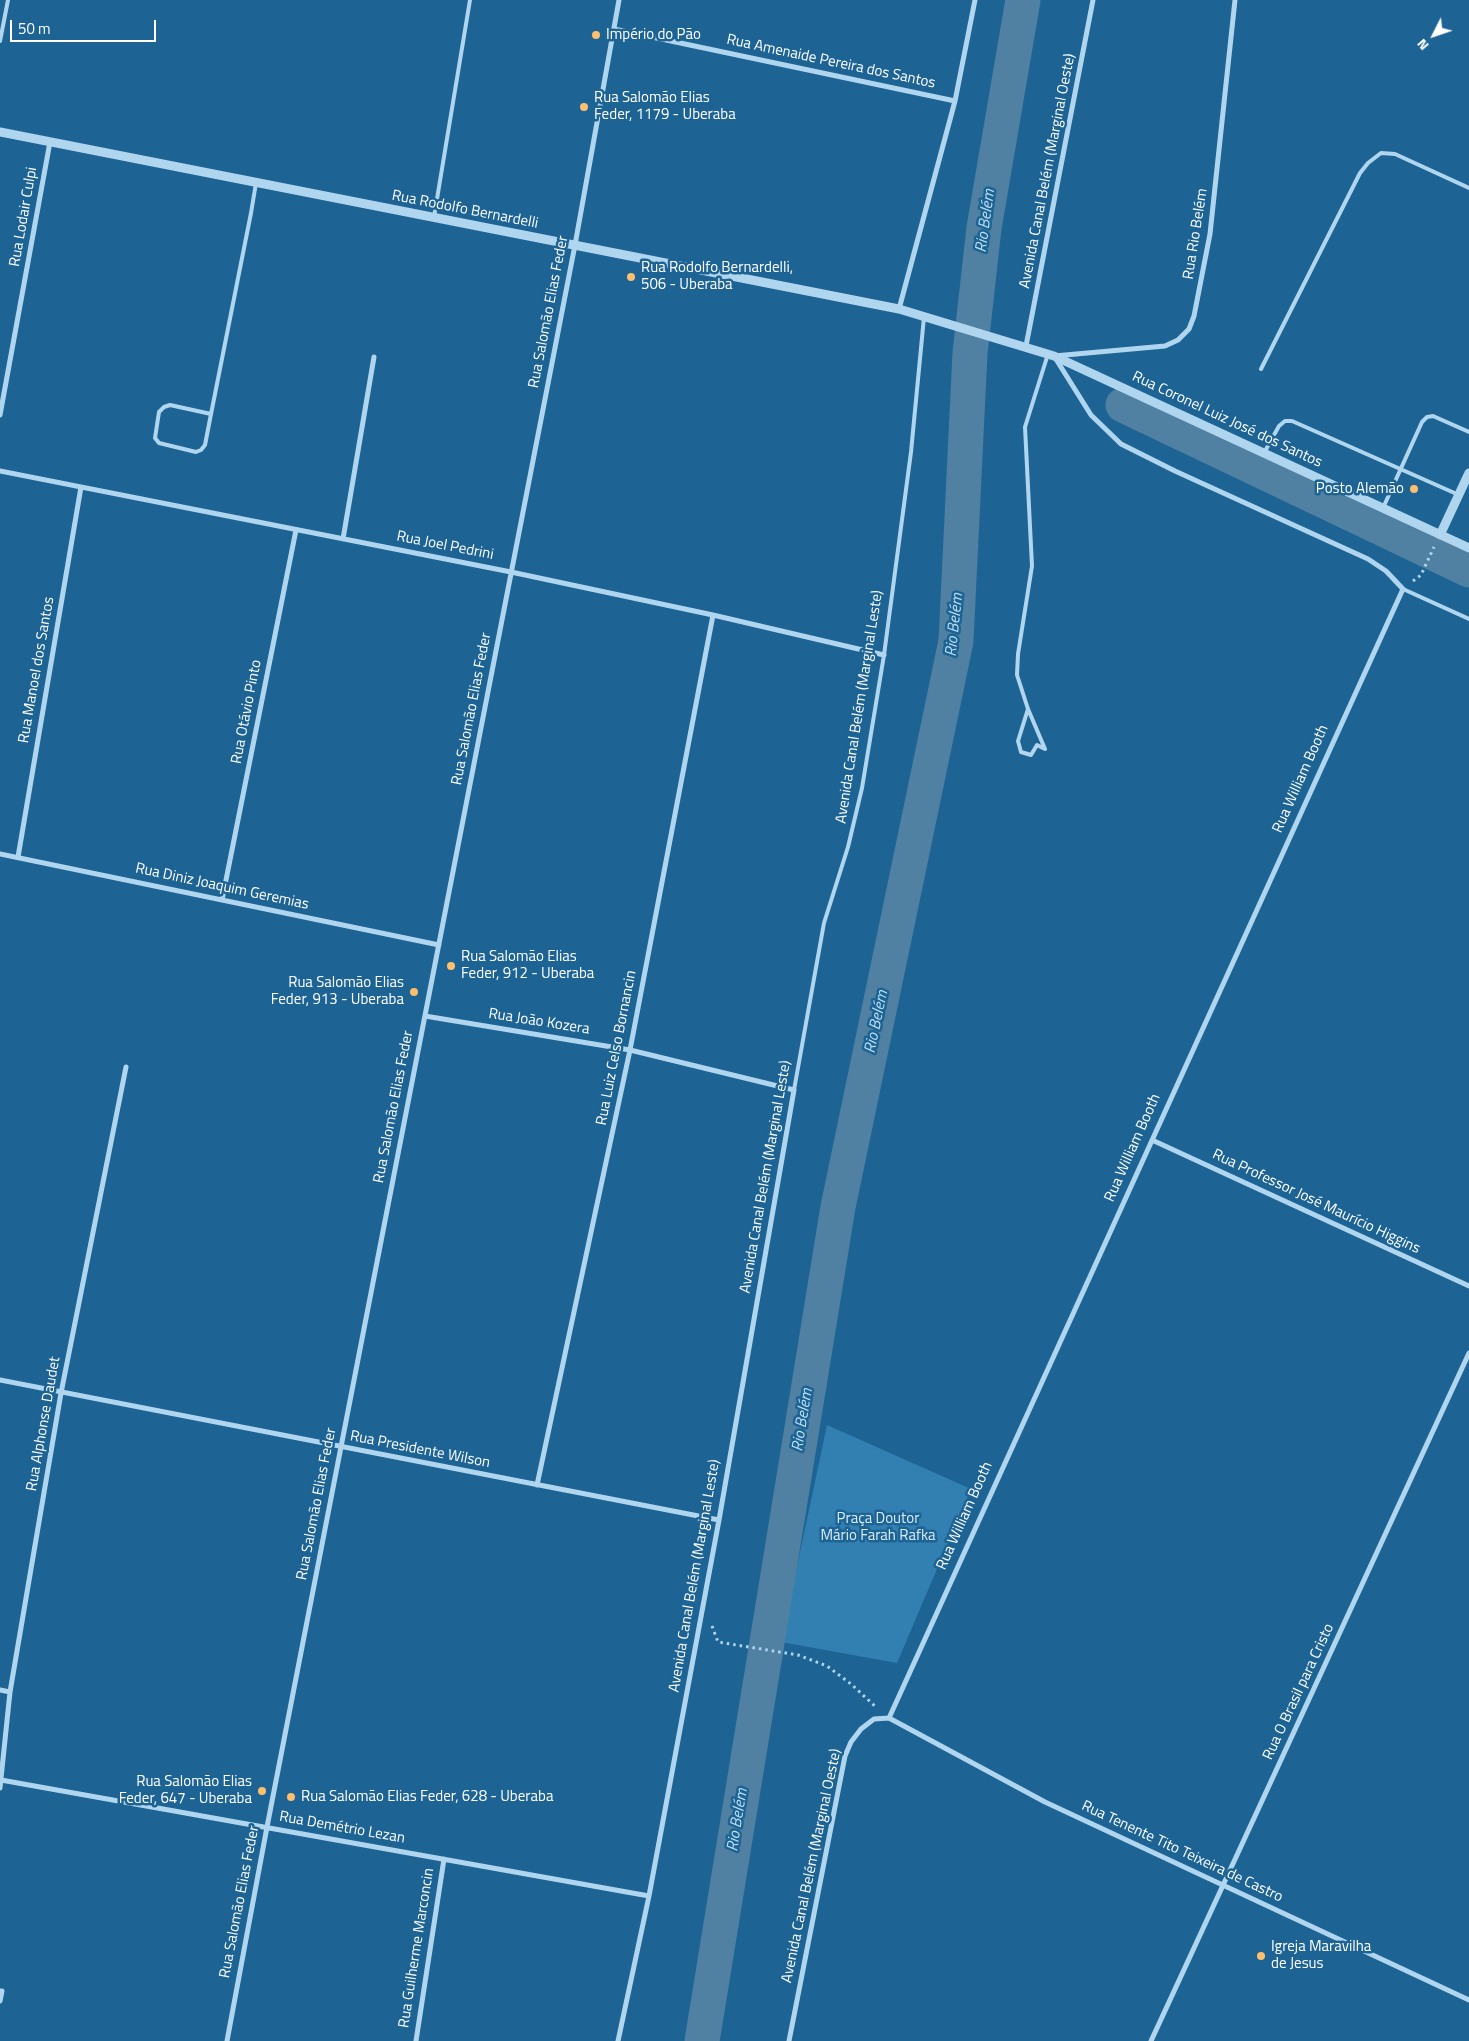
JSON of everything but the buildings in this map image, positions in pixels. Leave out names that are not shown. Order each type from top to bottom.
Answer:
[{"type":"street","name":"Rua Salomão Elias Feder","points":[[227,2041],[267,1826],[575,246],[619,0]]},
{"type":"street","points":[[899,309],[955,101],[975,0]]},
{"type":"street","name":"Avenida Canal Belém (Marginal Oeste)","points":[[1026,346],[1094,0]]},
{"type":"street","name":"Rua Rio Belém","points":[[1051,355],[1165,346],[1178,340],[1189,329],[1194,316],[1210,234],[1235,0]]},
{"type":"street","name":"Rua Amenaide Pereira dos Santos","points":[[614,29],[955,101]]},
{"type":"street","name":"Rua Rodolfo Bernardelli","points":[[0,132],[899,309],[1003,340]]},
{"type":"street","name":"Rua Lodair Culpi","points":[[0,415],[50,142]]},
{"type":"street","name":"Rua Coronel Luiz José dos Santos","points":[[1003,340],[1051,355],[1383,508],[1438,538],[1469,548]]},
{"type":"street","points":[[1051,355],[1091,415],[1121,444],[1175,471],[1368,559],[1386,571],[1403,589]]},
{"type":"street","points":[[343,539],[374,357]]},
{"type":"street","name":"Rua Joel Pedrini","points":[[0,471],[511,572],[713,615],[884,655]]},
{"type":"street","points":[[1438,538],[1469,472]]},
{"type":"street","name":"Rua Manoel dos Santos","points":[[18,857],[81,487]]},
{"type":"street","name":"Rua Otávio Pinto","points":[[222,900],[296,530]]},
{"type":"street","name":"Rua William Booth","points":[[889,1718],[1403,589]]},
{"type":"street","name":"Rua Luiz Celso Bornancin","points":[[537,1485],[630,1050],[713,615]]},
{"type":"street","name":"Rua Diniz Joaquim Geremias","points":[[0,854],[439,945]]},
{"type":"street","name":"Rua João Kozera","points":[[425,1016],[630,1050],[794,1090]]},
{"type":"street","name":"Rua Alphonse Daudet","points":[[0,1788],[10,1692],[61,1393],[126,1067]]},
{"type":"street","name":"Avenida Canal Belém (Marginal Leste)","points":[[618,2041],[649,1896],[719,1520],[794,1090]]},
{"type":"street","name":"Rua Professor José Maurício Higgins","points":[[1152,1140],[1469,1286]]},
{"type":"street","name":"Rua O Brasil para Cristo","points":[[1151,2041],[1469,1353]]},
{"type":"street","name":"Rua Presidente Wilson","points":[[0,1380],[719,1520]]},
{"type":"street","points":[[0,1690],[10,1692]]},
{"type":"street","name":"Avenida Canal Belém (Marginal Oeste)","points":[[789,2041],[846,1756],[851,1742],[861,1729],[874,1719],[889,1718]]},
{"type":"street","name":"Rua Tenente Tito Teixeira de Castro","points":[[889,1718],[1045,1802],[1469,2000]]},
{"type":"street","name":"Rua Demétrio Lezan","points":[[1,1780],[267,1826],[649,1896]]},
{"type":"street","name":"Rua Guilherme Marconcin","points":[[416,2041],[444,1859]]},
{"type":"street","points":[[0,2001],[1,1991]]},
{"type":"lane","points":[[0,41],[8,0]]},
{"type":"lane","points":[[434,218],[470,0]]},
{"type":"lane","points":[[1261,369],[1360,173],[1368,163],[1382,153],[1395,154],[1469,188]]},
{"type":"lane","points":[[211,414],[170,405],[164,407],[159,412],[155,438],[159,442],[196,452],[205,445],[256,183]]},
{"type":"lane","name":"Avenida Canal Belém (Marginal Leste)","points":[[794,1090],[824,923],[848,846],[862,788],[884,655],[911,452],[924,317]]},
{"type":"lane","points":[[1028,709],[1018,741],[1021,752],[1031,755],[1037,745],[1045,749],[1028,709],[1017,675],[1018,654],[1032,566],[1025,427],[1051,355]]},
{"type":"lane","points":[[1383,508],[1422,422],[1427,417],[1433,416],[1469,432]]},
{"type":"lane","points":[[1264,452],[1279,426],[1285,421],[1292,421],[1459,495]]},
{"type":"lane","points":[[1403,589],[1469,619]]},
{"type":"path","points":[[1421,576],[1438,538]]},
{"type":"path","points":[[718,1642],[798,1655],[815,1660],[841,1675],[889,1718]]},
{"type":"green space","name":"Praça Doutor Mário Farah Rafka","points":[[827,1425],[971,1489],[897,1663],[781,1642]]},
{"type":"waterway","name":"Rio Belém","points":[[702,2041],[838,1207],[956,641],[970,353],[984,228],[1023,0]]},
{"type":"waterway","points":[[1123,405],[1469,570]]},
{"type":"place","name":"Império do Pão","points":[[596,35]]},
{"type":"place","name":"Rua Salomão Elias Feder, 1179 - Uberaba","points":[[584,107]]},
{"type":"place","name":"Rua Rodolfo Bernardelli, 506 - Uberaba","points":[[631,277]]},
{"type":"place","name":"Posto Alemão","points":[[1414,489]]},
{"type":"place","name":"Rua Salomão Elias Feder, 912 - Uberaba","points":[[451,966]]},
{"type":"place","name":"Rua Salomão Elias Feder, 913 - Uberaba","points":[[414,992]]},
{"type":"place","name":"Rua Salomão Elias Feder, 647 - Uberaba","points":[[262,1791]]},
{"type":"place","name":"Rua Salomão Elias Feder, 628 - Uberaba","points":[[291,1797]]},
{"type":"place","name":"Igreja Maravilha de Jesus","points":[[1261,1956]]}]
